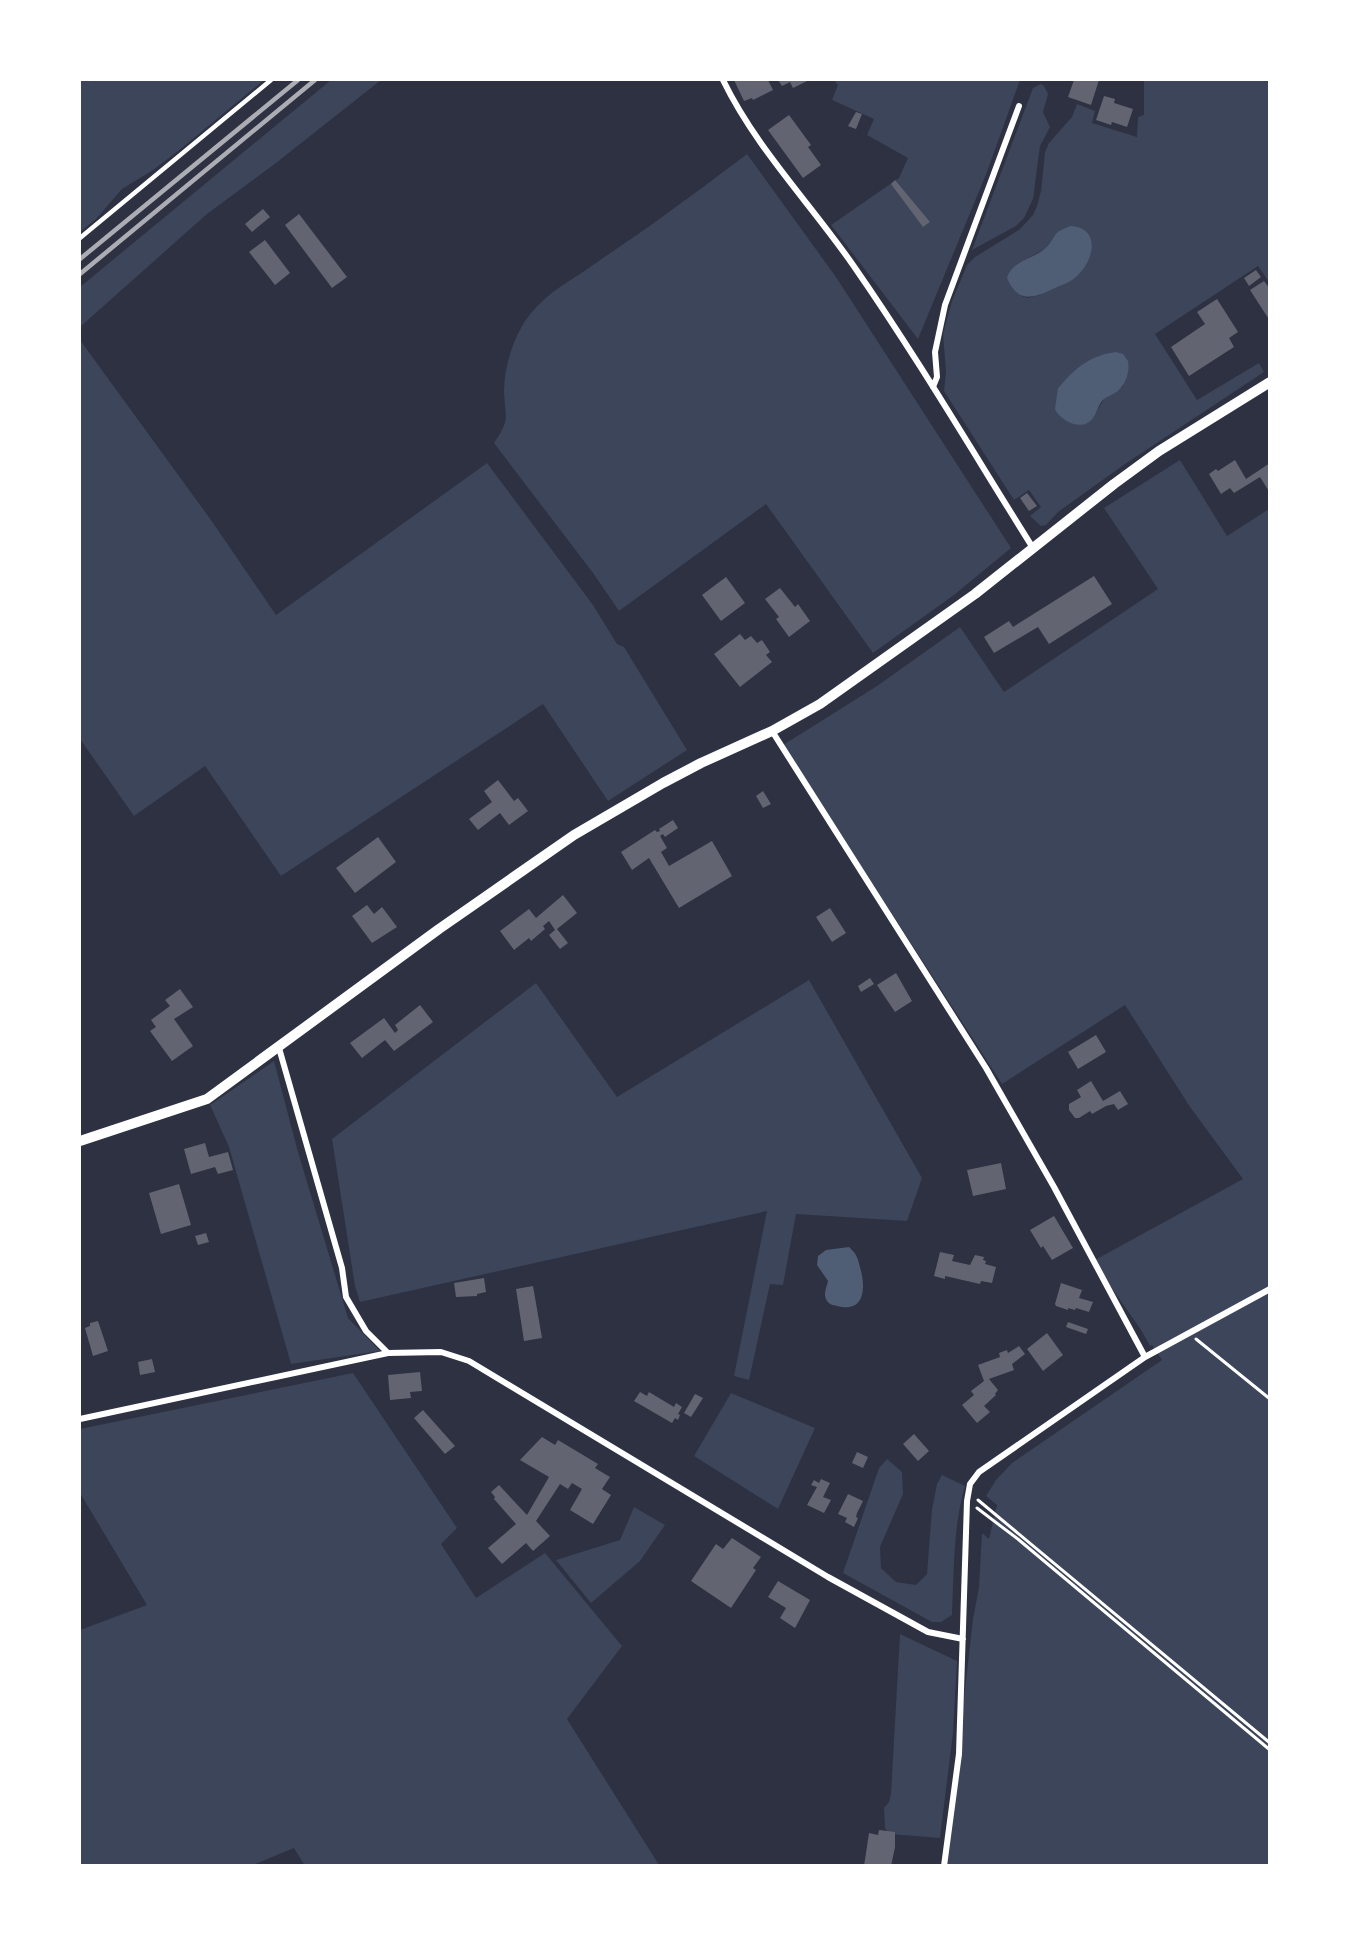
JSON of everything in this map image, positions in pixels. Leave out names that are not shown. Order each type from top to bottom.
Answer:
[{"type":"street","points":[[723,80],[747,124],[884,309],[1033,548]]},
{"type":"street","points":[[933,387],[937,377],[935,352],[945,305],[1019,106]]},
{"type":"street","points":[[80,1141],[207,1099],[439,929],[574,835],[663,783],[772,731],[820,704],[975,594],[1159,452],[1269,382]]},
{"type":"street","points":[[772,731],[986,1068],[1054,1187],[1145,1357]]},
{"type":"street","points":[[279,1048],[342,1268],[346,1297],[366,1331],[388,1353]]},
{"type":"street","points":[[944,1866],[960,1754],[970,1484],[979,1472],[1145,1357],[1269,1289]]},
{"type":"street","points":[[80,1419],[388,1353],[441,1352],[469,1361],[828,1577],[927,1632],[963,1639]]},
{"type":"lane","points":[[80,238],[271,80]]},
{"type":"path","points":[[1188,1332],[1269,1399]]},
{"type":"path","points":[[968,1492],[1269,1743]]},
{"type":"path","points":[[968,1501],[1019,1540],[1269,1750]]},
{"type":"shaded area","points":[[80,80],[264,80],[177,152],[122,189],[96,219],[80,232]]},
{"type":"shaded area","points":[[331,80],[381,80],[207,214],[80,327],[80,287]]},
{"type":"shaded area","points":[[834,80],[1020,80],[987,172],[918,339],[831,225],[899,178],[908,158],[867,135],[874,119],[832,100],[838,85]]},
{"type":"shaded area","points":[[1144,80],[1269,80],[1269,282],[1258,266],[1155,334],[1197,400],[1259,363],[1264,372],[1125,464],[1058,512],[1046,525],[1041,526],[1030,516],[1041,507],[1029,490],[1014,500],[944,391],[946,372],[943,334],[952,301],[967,265],[975,257],[1019,230],[1033,215],[1041,191],[1045,152],[1049,143],[1072,117],[1077,104],[1095,111],[1092,123],[1137,137],[1138,117],[1144,115]],"holes":[[[1056,234],[1040,295],[1028,298],[1022,296],[1016,265],[1046,248]],[[1123,354],[1123,386],[1104,399],[1093,418]]]},
{"type":"shaded area","points":[[1041,84],[1048,94],[1043,112],[1050,127],[1040,146],[1033,199],[1024,218],[1016,226],[972,250],[1033,88]]},
{"type":"shaded area","points":[[747,154],[836,277],[1011,548],[954,595],[873,653],[766,504],[619,611],[593,573],[494,443],[506,418],[504,384],[509,358],[518,333],[534,309],[557,289],[643,231]]},
{"type":"shaded area","points":[[1071,226],[1081,228],[1091,238],[1091,253],[1084,269],[1070,281],[1038,295],[1026,297],[1016,292],[1007,278],[1009,272],[1022,261],[1043,250],[1062,229]]},
{"type":"shaded area","points":[[80,340],[211,520],[276,615],[487,463],[593,605],[617,644],[624,647],[687,750],[608,801],[543,704],[281,876],[205,766],[134,816],[80,739]]},
{"type":"shaded area","points":[[1116,352],[1123,354],[1128,361],[1127,377],[1121,388],[1102,401],[1089,422],[1078,425],[1062,418],[1055,409],[1058,388],[1085,363],[1099,356]]},
{"type":"shaded area","points":[[1180,460],[1227,536],[1269,509],[1269,1865],[945,1865],[973,1619],[979,1587],[982,1533],[989,1539],[997,1505],[986,1496],[996,1480],[1012,1463],[1162,1360],[1152,1345],[1150,1346],[1093,1261],[1243,1179],[1190,1107],[1125,1005],[1002,1084],[783,745],[877,686],[960,627],[1004,692],[1158,589],[1104,508]]},
{"type":"shaded area","points":[[809,980],[922,1178],[907,1221],[796,1214],[783,1285],[770,1284],[749,1380],[734,1376],[767,1211],[360,1302],[355,1286],[332,1139],[536,983],[617,1097]]},
{"type":"shaded area","points":[[274,1061],[298,1152],[348,1318],[380,1351],[291,1364],[229,1147],[210,1105]]},
{"type":"shaded area","points":[[849,1247],[857,1258],[861,1271],[863,1286],[861,1299],[852,1306],[832,1305],[827,1301],[825,1294],[828,1281],[817,1265],[818,1256],[826,1250]]},
{"type":"shaded area","points":[[353,1373],[457,1528],[441,1544],[476,1598],[545,1553],[622,1646],[567,1719],[659,1865],[305,1866],[294,1848],[253,1865],[80,1865],[80,1630],[147,1605],[80,1493],[80,1429]]},
{"type":"shaded area","points":[[731,1393],[815,1428],[778,1509],[694,1456]]},
{"type":"shaded area","points":[[887,1459],[902,1472],[903,1494],[880,1547],[881,1568],[896,1582],[916,1585],[927,1574],[932,1509],[937,1484],[942,1475],[965,1486],[956,1533],[952,1615],[941,1622],[932,1622],[843,1573],[879,1468]]},
{"type":"shaded area","points":[[634,1507],[665,1525],[640,1561],[591,1603],[556,1560],[620,1540]]},
{"type":"shaded area","points":[[900,1634],[957,1661],[953,1733],[940,1838],[889,1834],[885,1828],[884,1808],[891,1794]]},
{"type":"building","points":[[734,80],[768,80],[773,90],[753,100],[752,98],[744,101]]},
{"type":"building","points":[[778,80],[809,80],[793,88],[790,82],[782,86]]},
{"type":"building","points":[[1074,80],[1099,80],[1091,105],[1068,97]]},
{"type":"building","points":[[1104,96],[1115,99],[1114,103],[1133,109],[1127,127],[1096,120]]},
{"type":"building","points":[[856,112],[862,114],[856,129],[848,126]]},
{"type":"building","points":[[789,115],[811,145],[808,147],[821,165],[803,178],[768,130]]},
{"type":"building","points":[[895,180],[930,222],[923,227],[891,184]]},
{"type":"building","points":[[263,209],[270,217],[252,232],[245,224]]},
{"type":"building","points":[[299,214],[347,277],[332,288],[285,225]]},
{"type":"building","points":[[265,240],[290,273],[275,285],[249,252]]},
{"type":"building","points":[[1256,270],[1261,277],[1249,286],[1244,278]]},
{"type":"building","points":[[1264,281],[1270,289],[1270,321],[1250,290]]},
{"type":"building","points":[[1217,299],[1238,332],[1229,338],[1234,347],[1189,376],[1171,347],[1205,324],[1197,312]]},
{"type":"building","points":[[1235,460],[1246,479],[1270,463],[1270,493],[1260,477],[1234,493],[1230,488],[1221,494],[1209,474]]},
{"type":"building","points":[[1027,493],[1037,506],[1029,511],[1020,498]]},
{"type":"building","points":[[1094,576],[1112,604],[1049,644],[1038,627],[994,653],[984,637],[1009,621],[1013,627]]},
{"type":"building","points":[[726,577],[745,603],[721,621],[702,595]]},
{"type":"building","points":[[780,588],[795,607],[798,604],[810,621],[789,637],[776,619],[779,617],[765,599]]},
{"type":"building","points":[[740,634],[745,640],[751,636],[757,643],[762,640],[770,652],[766,655],[772,662],[740,687],[714,654]]},
{"type":"building","points":[[498,780],[514,801],[518,798],[528,811],[509,825],[500,813],[478,830],[469,819],[492,802],[484,791]]},
{"type":"building","points":[[763,791],[771,804],[763,808],[756,796]]},
{"type":"building","points":[[673,820],[678,828],[665,837],[663,834],[660,836],[667,848],[661,852],[669,866],[712,841],[732,876],[679,908],[649,858],[632,870],[621,852],[655,830],[660,831],[659,829]]},
{"type":"building","points":[[378,837],[396,862],[355,893],[336,868]]},
{"type":"building","points":[[563,895],[577,913],[557,929],[568,943],[560,949],[549,935],[555,930],[549,921],[543,926],[545,929],[531,941],[529,938],[514,950],[500,931],[529,909],[536,918]]},
{"type":"building","points":[[367,905],[374,914],[382,907],[397,927],[372,943],[352,916]]},
{"type":"building","points":[[830,908],[846,933],[832,942],[816,917]]},
{"type":"building","points":[[896,973],[912,1001],[895,1012],[877,985]]},
{"type":"building","points":[[870,978],[874,984],[861,992],[858,986]]},
{"type":"building","points":[[180,989],[193,1007],[174,1019],[193,1046],[172,1061],[150,1031],[156,1027],[151,1020],[170,1006],[165,1000]]},
{"type":"building","points":[[420,1005],[433,1022],[394,1051],[385,1040],[362,1058],[350,1043],[384,1018],[395,1033],[398,1030],[395,1025]]},
{"type":"building","points":[[1096,1035],[1106,1052],[1078,1069],[1068,1052]]},
{"type":"building","points":[[1091,1081],[1103,1101],[1120,1091],[1128,1104],[1118,1110],[1114,1104],[1106,1106],[1092,1114],[1090,1111],[1075,1118],[1069,1110],[1069,1104],[1081,1097],[1077,1090]]},
{"type":"building","points":[[205,1143],[209,1157],[228,1152],[233,1170],[218,1174],[215,1167],[191,1174],[184,1149]]},
{"type":"building","points":[[1001,1163],[1006,1189],[973,1196],[967,1170]]},
{"type":"building","points":[[179,1184],[191,1225],[161,1234],[149,1193]]},
{"type":"building","points":[[1054,1216],[1073,1248],[1052,1260],[1030,1230]]},
{"type":"building","points":[[206,1233],[209,1242],[198,1245],[195,1236]]},
{"type":"building","points":[[940,1252],[954,1255],[952,1261],[970,1265],[975,1255],[984,1257],[985,1264],[996,1267],[992,1283],[981,1281],[980,1284],[945,1276],[945,1279],[934,1276]]},
{"type":"building","points":[[484,1278],[486,1292],[477,1294],[477,1296],[456,1297],[454,1283]]},
{"type":"building","points":[[1061,1283],[1082,1290],[1079,1298],[1093,1302],[1089,1312],[1056,1306]]},
{"type":"building","points":[[533,1286],[542,1338],[524,1341],[516,1289]]},
{"type":"building","points":[[98,1321],[108,1351],[93,1356],[85,1328],[90,1326],[90,1323]]},
{"type":"building","points":[[1068,1322],[1088,1329],[1086,1334],[1066,1327]]},
{"type":"building","points":[[1047,1333],[1063,1355],[1043,1371],[1027,1349]]},
{"type":"building","points":[[1019,1346],[1025,1354],[1012,1364],[1014,1370],[989,1379],[998,1390],[984,1406],[990,1412],[977,1423],[962,1405],[974,1395],[971,1391],[984,1381],[978,1365],[1000,1357],[999,1353],[1007,1350],[1008,1353]]},
{"type":"building","points":[[152,1359],[155,1372],[140,1375],[138,1362]]},
{"type":"building","points":[[420,1372],[422,1391],[410,1392],[411,1398],[390,1400],[388,1375]]},
{"type":"building","points":[[640,1392],[647,1396],[649,1392],[674,1407],[676,1403],[682,1407],[678,1420],[675,1418],[672,1423],[634,1401]]},
{"type":"building","points":[[695,1394],[703,1398],[691,1417],[684,1413]]},
{"type":"building","points":[[423,1410],[455,1446],[445,1454],[414,1418]]},
{"type":"building","points":[[914,1434],[929,1451],[918,1461],[903,1444]]},
{"type":"building","points":[[542,1437],[555,1445],[558,1440],[598,1464],[595,1468],[610,1477],[602,1489],[611,1495],[593,1524],[570,1510],[582,1489],[572,1483],[568,1489],[560,1484],[536,1521],[550,1536],[533,1551],[526,1543],[502,1564],[488,1548],[516,1524],[494,1499],[491,1492],[499,1485],[527,1515],[549,1477],[520,1460]]},
{"type":"building","points":[[857,1452],[868,1457],[863,1468],[852,1463]]},
{"type":"building","points":[[821,1479],[830,1483],[823,1497],[831,1500],[824,1513],[807,1505],[817,1487],[811,1485],[814,1480],[819,1483]]},
{"type":"building","points":[[848,1494],[863,1501],[854,1527],[845,1522],[847,1518],[838,1514]]},
{"type":"building","points":[[732,1538],[761,1557],[753,1568],[756,1570],[731,1608],[691,1581],[716,1544],[723,1549]]},
{"type":"building","points":[[778,1581],[810,1600],[795,1628],[780,1618],[786,1608],[768,1597]]},
{"type":"building","points":[[879,1830],[895,1832],[891,1866],[864,1866],[869,1833],[878,1835]]},
{"type":"railway","points":[[80,259],[298,80]]},
{"type":"railway","points":[[80,274],[315,80]]}]
